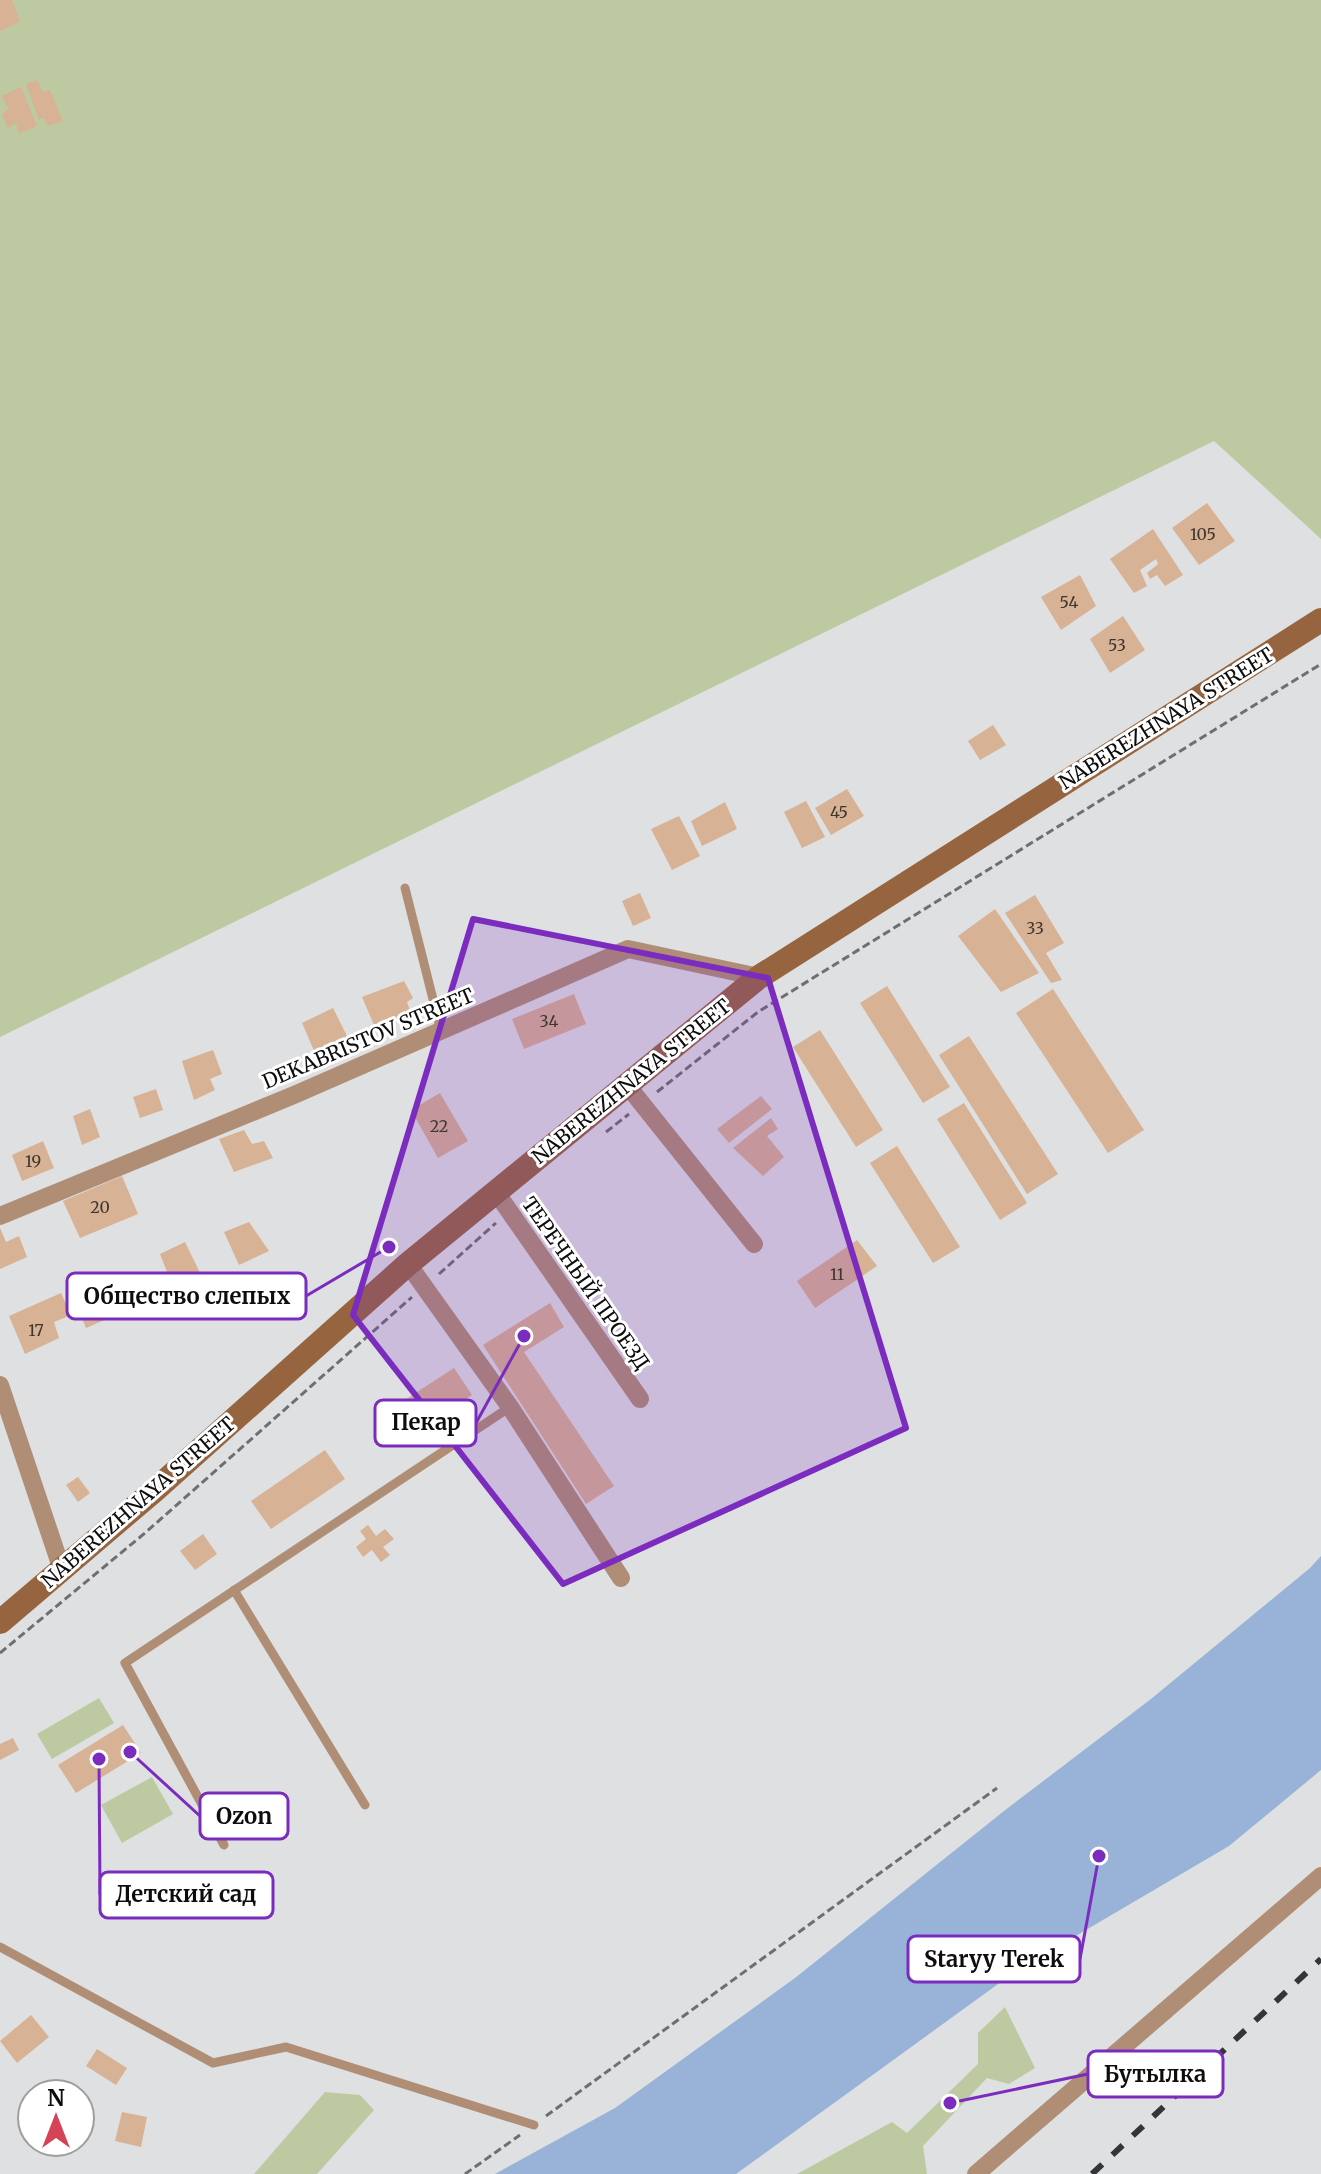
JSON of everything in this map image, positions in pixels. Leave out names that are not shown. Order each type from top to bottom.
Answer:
[{"type":"main road","name":"NABEREZHNAYA STREET","points":[[0,1622],[155,1490],[408,1264],[759,977],[1321,620]]},
{"type":"street","name":"DEKABRISTOV STREET","points":[[0,1216],[294,1095],[628,949],[759,977]]},
{"type":"street","points":[[627,1085],[754,1244]]},
{"type":"street","name":"ТЕРЕЧНЫЙ ПРОЕЗД","points":[[496,1192],[640,1399]]},
{"type":"street","points":[[408,1264],[510,1407],[621,1578]]},
{"type":"street","points":[[0,1385],[7,1431],[62,1570]]},
{"type":"street","points":[[976,2174],[1321,1876]]},
{"type":"lane","points":[[405,888],[441,1031]]},
{"type":"lane","points":[[224,1845],[125,1663],[510,1407]]},
{"type":"lane","points":[[234,1590],[365,1805]]},
{"type":"lane","points":[[0,1947],[213,2063],[286,2047],[534,2125]]},
{"type":"path","points":[[465,2174],[997,1788]]},
{"type":"highlighted area","points":[[473,919],[768,978],[906,1428],[563,1584],[353,1315]]},
{"type":"green space","points":[[0,0],[1321,0],[1321,539],[1214,441],[0,1037]]},
{"type":"green space","points":[[99,1698],[114,1723],[52,1759],[37,1734]]},
{"type":"green space","points":[[152,1777],[173,1814],[122,1843],[101,1805]]},
{"type":"green space","points":[[1005,2007],[1035,2068],[1009,2084],[987,2078],[923,2146],[927,2174],[797,2174],[892,2122],[907,2133],[978,2064],[978,2033]]},
{"type":"green space","points":[[325,2092],[360,2095],[374,2110],[317,2174],[254,2174]]},
{"type":"water","points":[[1321,1556],[1321,1770],[1229,1846],[1016,1971],[736,2174],[495,2174],[615,2108],[795,1978],[1004,1811],[1151,1699]]},
{"type":"building","points":[[0,0],[12,0],[20,22],[0,31]]},
{"type":"building","points":[[37,80],[43,92],[50,90],[63,121],[47,126],[44,118],[39,120],[26,84]]},
{"type":"building","points":[[21,87],[37,126],[19,134],[16,123],[8,128],[2,114],[9,109],[1,96]]},
{"type":"building","points":[[1207,503],[1235,541],[1199,565],[1172,528]]},
{"type":"building","points":[[1153,529],[1183,575],[1165,586],[1157,575],[1150,579],[1147,573],[1158,564],[1156,559],[1140,570],[1147,586],[1134,593],[1110,559]]},
{"type":"building","points":[[1080,575],[1096,606],[1061,630],[1041,597]]},
{"type":"building","points":[[1123,616],[1145,650],[1110,673],[1090,639]]},
{"type":"building","points":[[993,725],[1006,745],[980,760],[968,741]]},
{"type":"building","points":[[847,789],[864,816],[831,835],[815,808]]},
{"type":"building","points":[[806,801],[825,837],[802,848],[784,812]]},
{"type":"building","points":[[725,802],[737,829],[702,846],[691,821]]},
{"type":"building","points":[[679,816],[700,856],[672,870],[651,829]]},
{"type":"building","points":[[640,893],[651,918],[633,926],[622,901]]},
{"type":"building","points":[[1035,895],[1064,943],[1046,953],[1062,980],[1051,983],[1005,913]]},
{"type":"building","points":[[995,909],[1039,973],[1001,992],[958,936]]},
{"type":"building","points":[[404,981],[413,998],[407,1002],[411,1013],[374,1025],[362,997]]},
{"type":"building","points":[[887,986],[950,1087],[923,1103],[860,1003]]},
{"type":"building","points":[[1053,989],[1144,1130],[1108,1153],[1016,1013]]},
{"type":"building","points":[[574,994],[586,1024],[524,1049],[512,1019]]},
{"type":"building","points":[[333,1008],[349,1040],[315,1053],[302,1023]]},
{"type":"building","points":[[820,1030],[883,1130],[856,1147],[793,1047]]},
{"type":"building","points":[[969,1036],[1058,1174],[1027,1194],[939,1055]]},
{"type":"building","points":[[213,1050],[222,1074],[210,1079],[215,1090],[194,1100],[182,1061]]},
{"type":"building","points":[[156,1089],[163,1110],[140,1118],[133,1097]]},
{"type":"building","points":[[440,1093],[468,1141],[438,1158],[411,1110]]},
{"type":"building","points":[[761,1096],[772,1109],[729,1143],[717,1129]]},
{"type":"building","points":[[964,1103],[1027,1203],[1000,1220],[937,1119]]},
{"type":"building","points":[[90,1109],[100,1137],[82,1145],[73,1116]]},
{"type":"building","points":[[771,1118],[778,1129],[767,1136],[784,1157],[763,1176],[733,1148]]},
{"type":"building","points":[[244,1130],[252,1144],[264,1141],[273,1158],[234,1172],[219,1139]]},
{"type":"building","points":[[43,1141],[54,1168],[22,1181],[12,1155]]},
{"type":"building","points":[[897,1146],[960,1247],[933,1263],[870,1163]]},
{"type":"building","points":[[122,1176],[138,1214],[80,1238],[63,1201]]},
{"type":"building","points":[[249,1222],[269,1251],[239,1265],[224,1232]]},
{"type":"building","points":[[0,1228],[6,1242],[19,1236],[27,1257],[0,1269]]},
{"type":"building","points":[[857,1240],[877,1266],[815,1308],[797,1281]]},
{"type":"building","points":[[185,1242],[203,1279],[175,1292],[160,1254]]},
{"type":"building","points":[[99,1277],[116,1315],[86,1328],[70,1289]]},
{"type":"building","points":[[61,1293],[71,1315],[54,1322],[59,1338],[25,1354],[9,1316]]},
{"type":"building","points":[[550,1303],[564,1327],[524,1352],[614,1486],[586,1504],[483,1345]]},
{"type":"building","points":[[454,1368],[472,1395],[394,1445],[377,1418]]},
{"type":"building","points":[[325,1450],[345,1479],[271,1529],[251,1501]]},
{"type":"building","points":[[78,1477],[90,1493],[78,1502],[66,1485]]},
{"type":"building","points":[[368,1525],[376,1536],[385,1529],[394,1539],[383,1547],[390,1555],[381,1562],[372,1550],[363,1557],[356,1547],[366,1539],[360,1531]]},
{"type":"building","points":[[203,1534],[217,1554],[195,1570],[180,1551]]},
{"type":"building","points":[[123,1725],[141,1753],[76,1793],[58,1765]]},
{"type":"building","points":[[13,1738],[19,1750],[0,1760],[0,1744]]},
{"type":"building","points":[[31,2015],[49,2037],[17,2063],[0,2041]]},
{"type":"building","points":[[97,2049],[127,2068],[116,2085],[86,2066]]},
{"type":"building","points":[[122,2112],[147,2117],[141,2147],[115,2141]]},
{"type":"railway","points":[[1092,2174],[1321,1959]]},
{"type":"place","name":"Общество слепых","points":[[389,1247]]},
{"type":"place","name":"Пекар","points":[[524,1336]]},
{"type":"place","name":"Ozon","points":[[130,1752]]},
{"type":"place","name":"Детский сад","points":[[99,1759]]},
{"type":"place","name":"Staryy Terek","points":[[1099,1856]]},
{"type":"place","name":"Бутылка","points":[[950,2103]]}]
